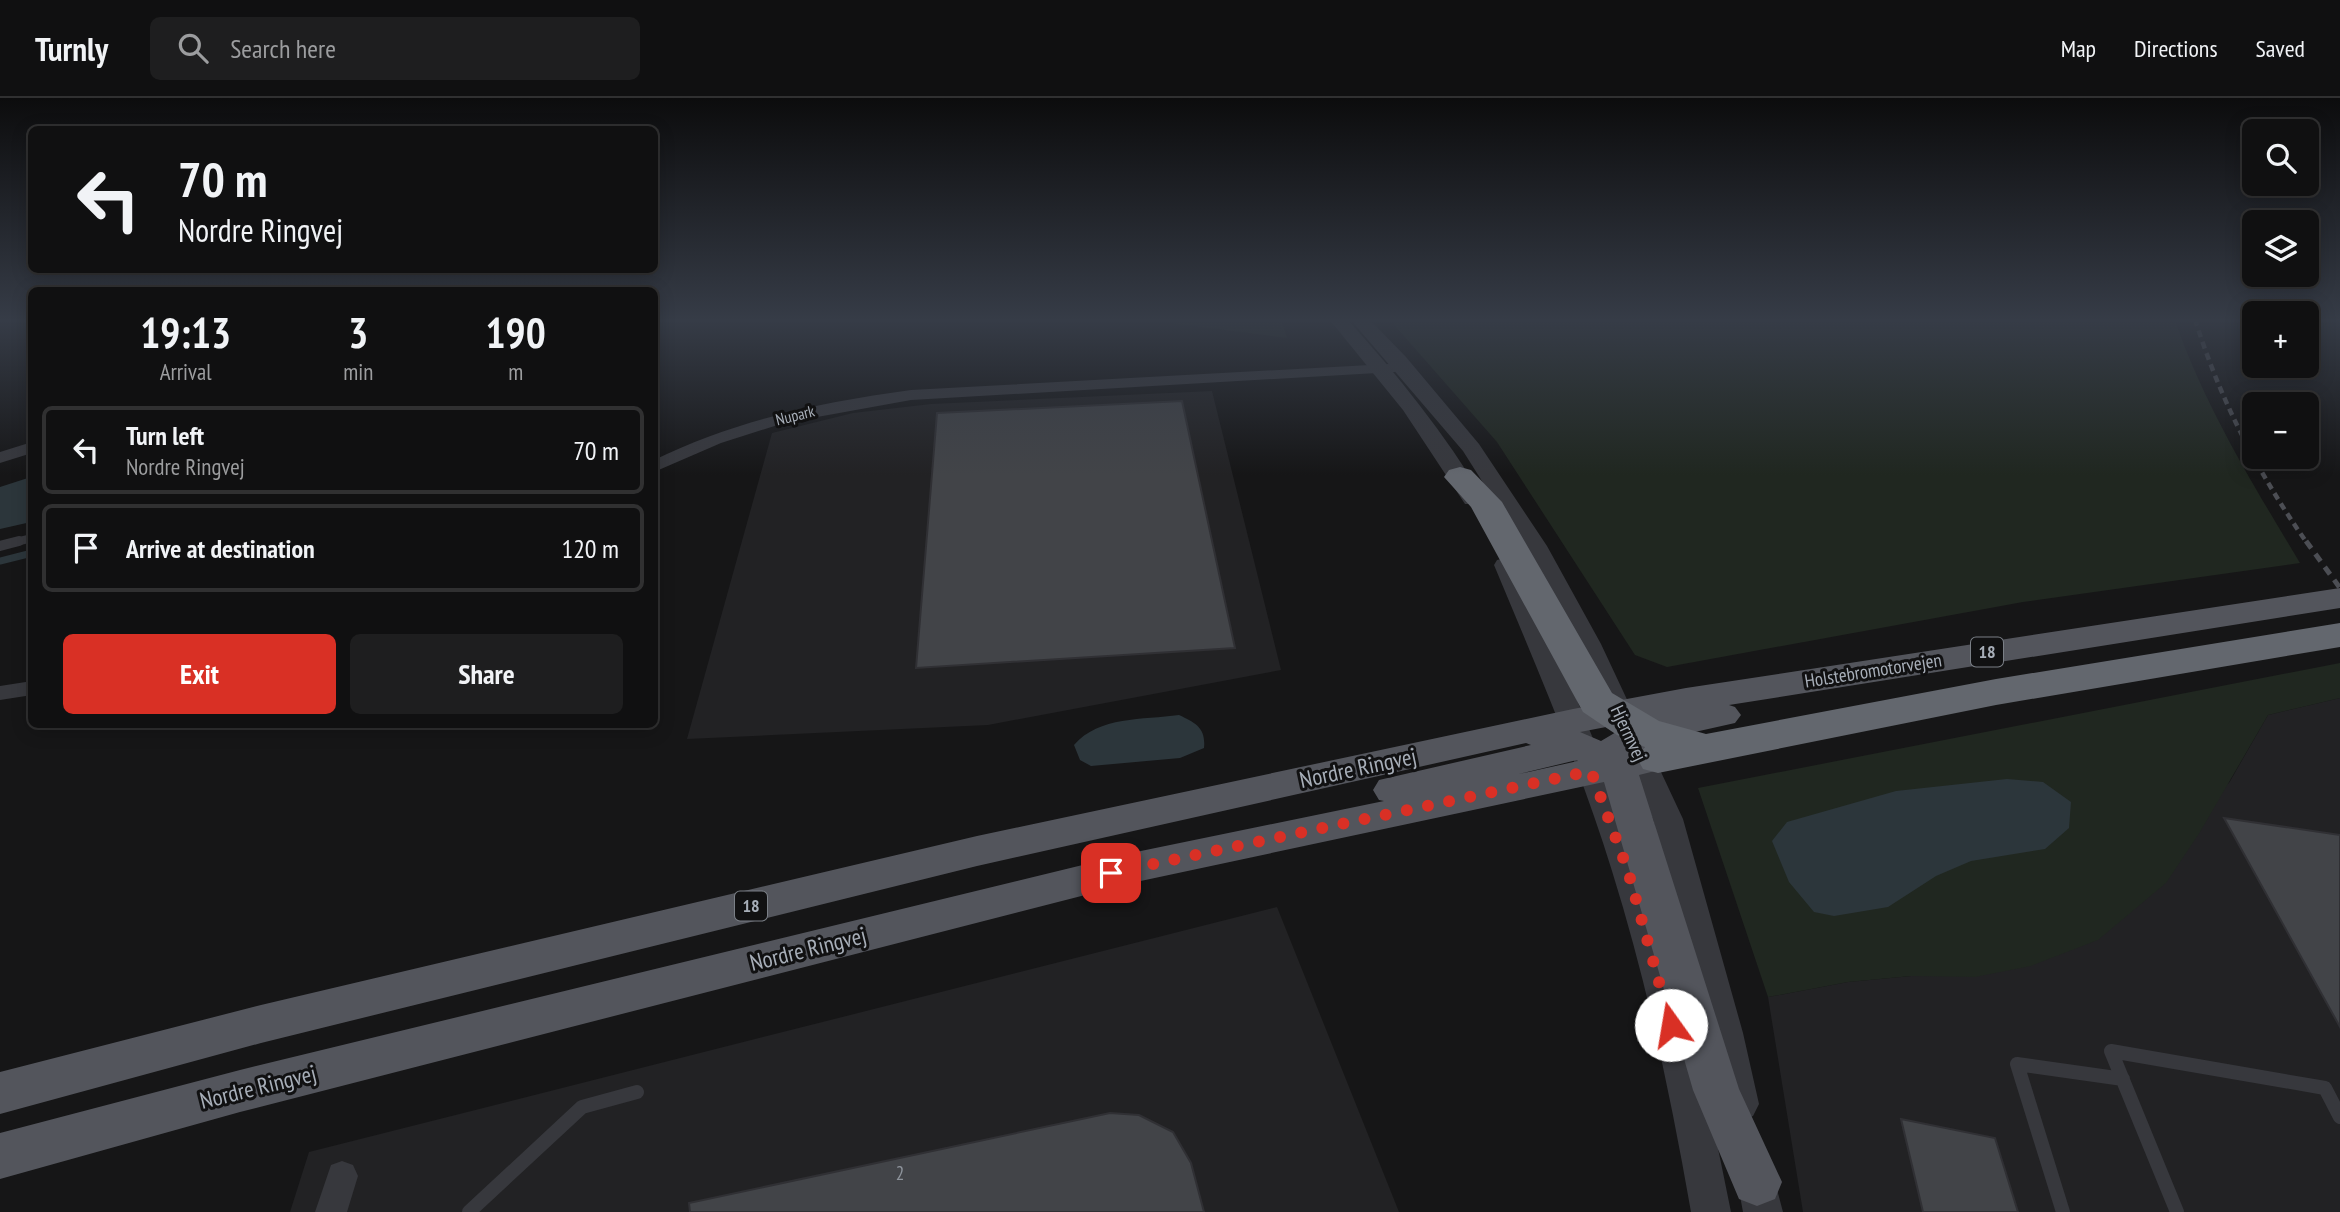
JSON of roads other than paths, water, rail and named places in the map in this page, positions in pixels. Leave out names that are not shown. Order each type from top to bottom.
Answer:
[{"type":"highway","points":[[1460,477],[1485,502],[1597,702],[1616,742]]},
{"type":"highway","name":"18","points":[[1616,742],[1679,743],[1714,747],[1996,692],[2340,635]]},
{"type":"main road","name":"Nordre Ringvej","points":[[0,1156],[267,1084],[1136,867],[1616,742],[1965,668],[2008,656],[2040,643],[2340,598]]},
{"type":"main road","name":"Nordre Ringvej","points":[[0,1093],[261,1024],[964,854],[1506,736],[1535,733],[1616,742]]},
{"type":"main road","points":[[1616,742],[1625,783],[1716,1090],[1760,1197]]},
{"type":"street","name":"Nupark","points":[[658,465],[756,425],[869,400],[911,395],[1357,371]]},
{"type":"street","name":"Hjermvej","points":[[1395,371],[1460,477]]},
{"type":"street","name":"Hjermvej","points":[[1396,371],[1472,448],[1535,546],[1588,644],[1616,742],[1628,871],[1664,998],[1711,1212]]},
{"type":"street","points":[[0,458],[28,448]]},
{"type":"street","points":[[0,693],[28,689]]},
{"type":"street","points":[[331,1212],[342,1176]]},
{"type":"lane","points":[[0,546],[28,539]]},
{"type":"lane","points":[[2177,1212],[2111,1051],[2325,1088],[2340,1117]]},
{"type":"lane","points":[[2063,1212],[2017,1064],[2123,1079]]},
{"type":"lane","points":[[469,1212],[582,1107],[637,1092]]},
{"type":"waterway","points":[[0,561],[28,554]]},
{"type":"railway","points":[[2213,371],[2257,463],[2307,543]]},
{"type":"railway","points":[[2306,541],[2340,588]]}]
